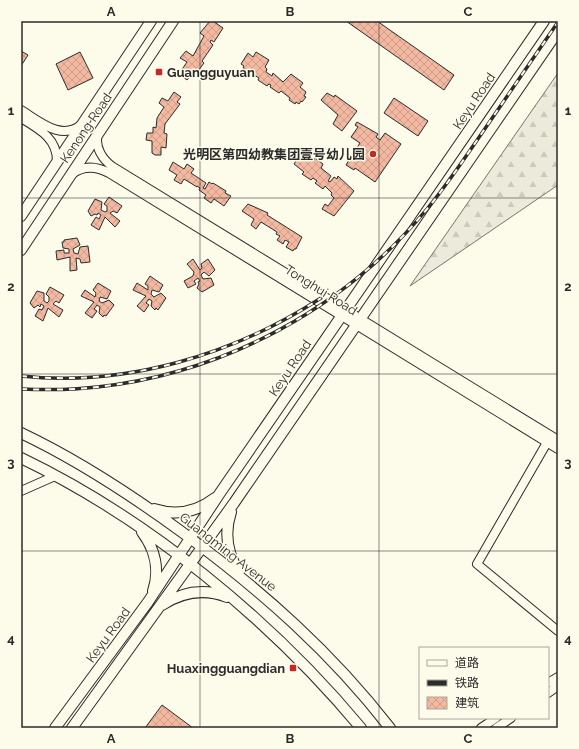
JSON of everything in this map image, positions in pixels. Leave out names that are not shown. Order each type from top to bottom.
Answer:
[{"type":"main road","name":"Kenong Road","points":[[21,216],[151,21]]},
{"type":"main road","name":"Kenong Road","points":[[21,250],[173,21]]},
{"type":"main road","name":"Keyu Road","points":[[55,728],[148,602],[220,493],[544,21]]},
{"type":"main road","name":"Keyu Road","points":[[72,728],[234,503],[558,31]]},
{"type":"main road","name":"Guangming Avenue","points":[[21,433],[96,473],[144,504],[203,547],[249,584],[308,636],[347,676],[390,728]]},
{"type":"main road","points":[[21,458],[85,492],[131,522],[190,564],[293,652],[330,691],[361,728]]},
{"type":"main road","points":[[144,504],[165,512],[188,511],[209,503],[220,493]]},
{"type":"main road","points":[[234,503],[227,526],[228,546],[235,565],[249,584]]},
{"type":"main road","points":[[131,522],[146,539],[155,559],[155,581],[148,602]]},
{"type":"main road","points":[[157,610],[175,598],[197,592],[221,595],[236,602]]},
{"type":"street","points":[[21,110],[50,128],[60,131],[73,130],[84,122]]},
{"type":"street","points":[[21,118],[47,136],[55,148],[58,161]]},
{"type":"street","name":"Tonghui Road","points":[[99,133],[97,140],[98,148],[109,164],[358,322],[552,439],[558,449]]},
{"type":"street","name":"Tonghui Road","points":[[70,176],[76,171],[86,168],[94,167],[103,170],[344,313]]},
{"type":"street","points":[[552,439],[476,564],[558,631]]},
{"type":"street","points":[[21,491],[55,476]]},
{"type":"street","points":[[549,682],[558,677]]},
{"type":"street","points":[[549,692],[558,686]]},
{"type":"street","points":[[481,728],[494,719]]},
{"type":"street","points":[[496,728],[510,719]]},
{"type":"green space","points":[[558,73],[558,185],[410,286]]},
{"type":"building","points":[[210,21],[213,21],[223,28],[214,42],[211,40],[210,42],[213,45],[202,61],[204,63],[198,71],[196,70],[187,80],[179,74],[187,62],[180,58],[186,51],[193,56],[204,36],[200,33]]},
{"type":"building","points":[[346,21],[377,21],[454,75],[444,90]]},
{"type":"building","points":[[21,51],[28,55],[21,66]]},
{"type":"building","points":[[80,52],[93,78],[68,90],[56,64]]},
{"type":"building","points":[[256,52],[269,60],[265,67],[267,69],[266,72],[272,76],[273,73],[283,82],[291,74],[303,83],[300,87],[306,92],[304,96],[306,97],[302,102],[301,101],[299,104],[296,102],[295,104],[281,91],[279,93],[270,87],[271,85],[269,84],[267,86],[258,80],[259,78],[243,68],[244,66],[241,64],[248,53],[253,57]]},
{"type":"building","points":[[174,92],[181,97],[177,102],[180,104],[165,124],[164,133],[167,134],[166,148],[161,147],[161,155],[155,155],[152,153],[152,141],[146,140],[147,133],[153,133],[153,127],[156,128],[157,118],[164,107],[159,103],[162,98],[168,101]]},
{"type":"building","points":[[327,93],[334,97],[335,95],[357,111],[342,131],[333,124],[338,115],[321,100]]},
{"type":"building","points":[[394,98],[428,121],[418,136],[384,113]]},
{"type":"building","name":"光明区第四幼教集团壹号幼儿园","points":[[357,122],[378,134],[376,137],[380,140],[385,133],[401,144],[375,182],[355,168],[354,170],[346,165],[360,143],[351,137],[358,127],[355,125]]},
{"type":"building","points":[[301,153],[313,161],[315,158],[323,164],[321,168],[331,176],[328,181],[330,182],[334,177],[337,179],[338,176],[354,191],[334,216],[322,209],[325,204],[328,206],[334,198],[331,195],[332,193],[325,186],[323,189],[315,183],[317,181],[313,178],[311,180],[302,174],[304,172],[294,164]]},
{"type":"building","points":[[173,162],[184,169],[187,164],[194,169],[191,173],[206,183],[203,188],[205,189],[209,182],[226,191],[225,193],[231,196],[224,206],[214,199],[211,203],[204,198],[206,195],[199,190],[200,188],[184,179],[181,184],[174,180],[177,175],[169,170]]},
{"type":"building","points":[[109,197],[122,206],[117,213],[113,211],[110,213],[120,221],[115,227],[105,217],[99,230],[91,225],[96,217],[99,219],[101,215],[98,213],[97,215],[95,214],[91,216],[88,211],[95,199],[102,202],[101,210],[105,212],[107,211],[107,206],[104,204]]},
{"type":"building","points":[[248,204],[268,213],[267,215],[302,237],[296,249],[293,251],[286,247],[289,242],[285,240],[283,244],[277,240],[280,236],[276,234],[277,232],[261,222],[256,229],[251,225],[254,219],[242,211]]},
{"type":"building","points":[[77,238],[80,245],[73,249],[74,253],[78,254],[80,247],[88,246],[90,262],[81,263],[80,259],[76,258],[77,270],[70,271],[70,257],[57,260],[56,251],[64,250],[64,253],[69,253],[69,249],[63,248],[62,242],[64,242],[64,240]]},
{"type":"building","points":[[193,259],[200,270],[202,268],[201,264],[208,259],[215,270],[209,276],[204,272],[201,275],[203,279],[211,278],[214,285],[202,292],[197,288],[199,284],[198,282],[200,281],[198,278],[194,281],[196,284],[188,288],[184,281],[193,276],[194,272],[187,264]]},
{"type":"building","points":[[150,276],[163,285],[159,292],[152,290],[151,294],[154,297],[161,293],[166,298],[158,310],[156,308],[155,310],[151,306],[152,301],[149,299],[146,303],[149,305],[144,312],[137,306],[146,296],[133,290],[137,283],[148,290],[148,286],[145,284]]},
{"type":"building","points":[[98,283],[111,291],[107,299],[100,297],[99,301],[102,303],[109,300],[114,305],[106,316],[104,315],[103,317],[99,313],[100,307],[97,305],[94,309],[97,311],[92,318],[85,313],[94,302],[81,296],[85,290],[95,297],[96,293],[93,290]]},
{"type":"building","points":[[50,287],[64,295],[59,303],[56,301],[53,304],[63,310],[59,317],[48,308],[43,321],[35,316],[39,309],[42,310],[44,306],[41,304],[40,307],[38,305],[34,308],[30,303],[37,291],[44,293],[44,301],[47,303],[49,301],[49,297],[46,294]]},
{"type":"building","points":[[162,705],[193,728],[145,728]]},
{"type":"railway","points":[[21,389],[59,390],[97,387],[145,379],[191,367],[236,351],[279,330],[320,305],[359,277],[395,244],[427,209],[442,191],[558,22]]},
{"type":"railway","points":[[21,376],[60,378],[100,376],[139,371],[177,362],[215,351],[252,336],[321,298]]},
{"type":"place","name":"Guangguyuan","points":[[159,72]]},
{"type":"place","name":"光明区第四幼教集团壹号幼儿园","points":[[373,154]]},
{"type":"place","name":"Huaxingguangdian","points":[[293,668]]}]
